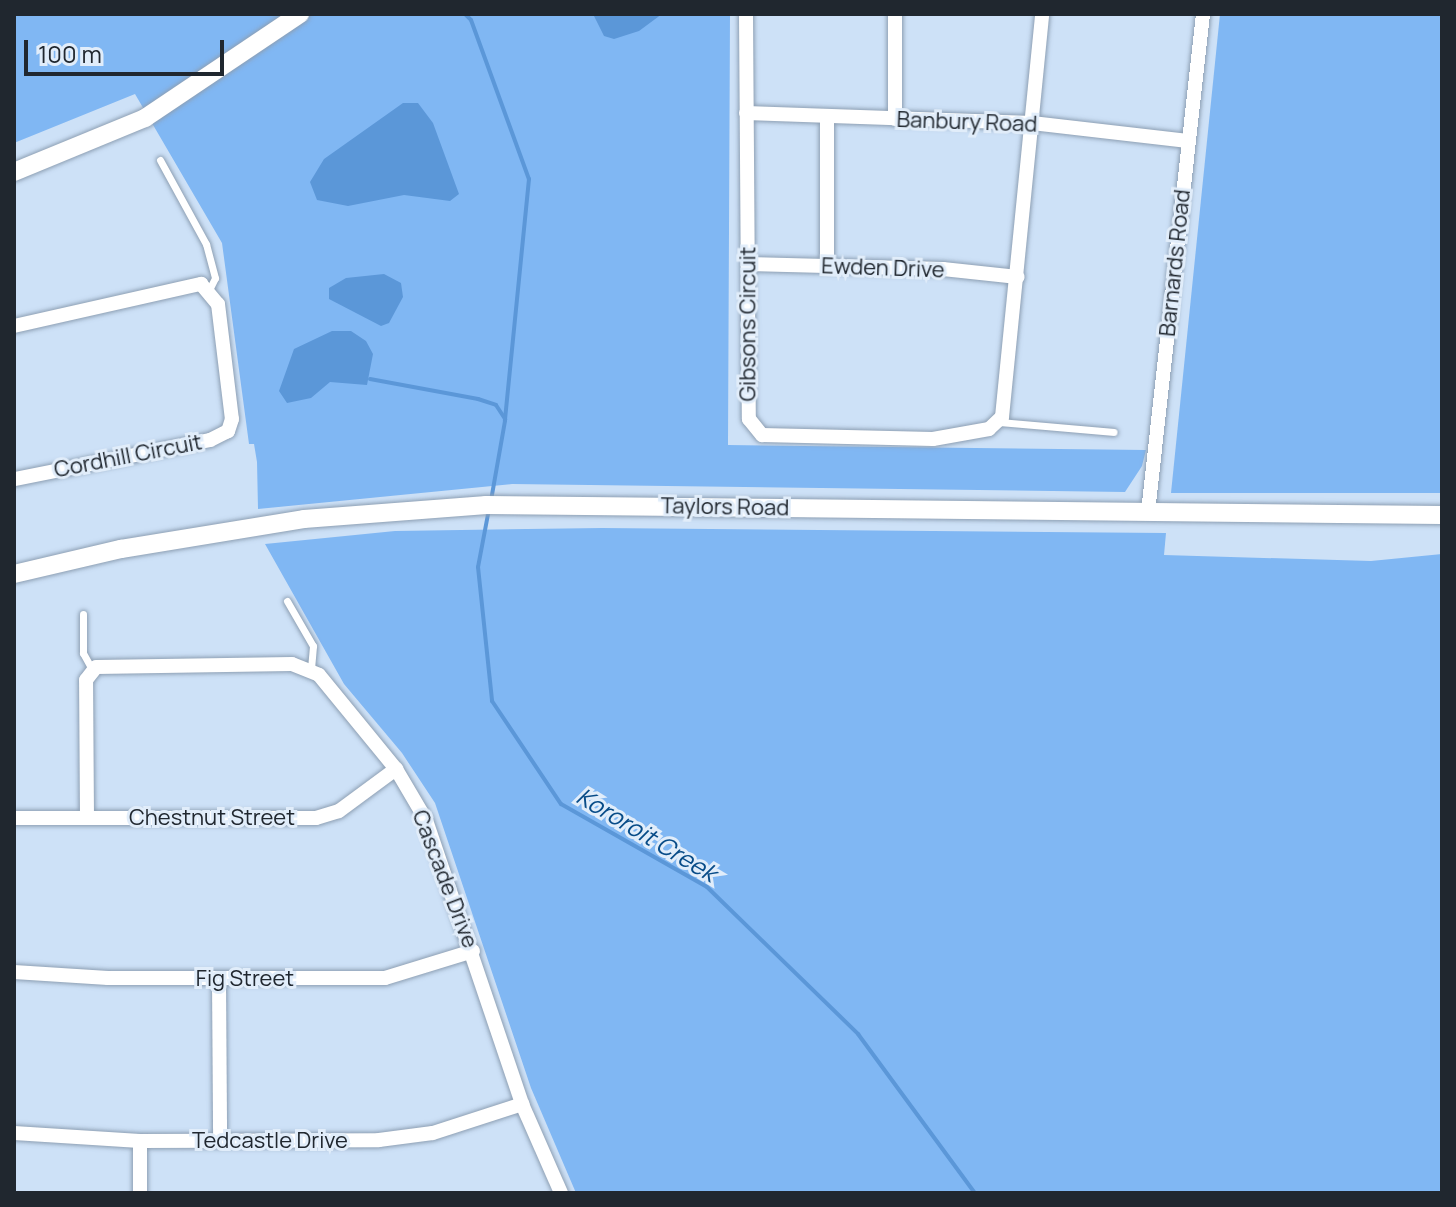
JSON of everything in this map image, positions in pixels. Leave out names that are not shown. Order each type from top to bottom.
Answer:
[{"type":"street","points":[[14,172],[145,118],[300,14]]},
{"type":"street","name":"Gibsons Circuit","points":[[746,14],[749,419],[762,435],[933,439],[989,429],[1000,422]]},
{"type":"street","points":[[895,14],[895,119]]},
{"type":"street","points":[[1000,422],[1018,277],[1042,14]]},
{"type":"street","name":"Barnards Road","points":[[1148,512],[1203,14]]},
{"type":"street","name":"Banbury Road","points":[[746,113],[1032,123],[1188,141]]},
{"type":"street","points":[[827,118],[827,266]]},
{"type":"street","name":"Ewden Drive","points":[[748,264],[1018,277]]},
{"type":"street","points":[[14,326],[189,284],[210,288]]},
{"type":"street","name":"Cordhill Circuit","points":[[14,479],[210,440],[228,431],[232,411],[220,320],[210,288]]},
{"type":"street","name":"Taylors Road","points":[[14,574],[189,536],[410,509],[553,506],[1442,515]]},
{"type":"street","points":[[87,817],[86,680],[92,669],[107,664],[274,664],[311,671]]},
{"type":"street","name":"Cascade Drive","points":[[311,671],[396,769],[426,820],[473,951],[522,1104],[561,1193]]},
{"type":"street","name":"Chestnut Street","points":[[14,818],[316,818],[339,811],[396,769]]},
{"type":"street","name":"Fig Street","points":[[14,972],[219,980],[385,978],[473,951]]},
{"type":"street","points":[[219,980],[220,1141]]},
{"type":"street","name":"Tedcastle Drive","points":[[14,1133],[140,1141],[407,1138],[522,1104]]},
{"type":"street","points":[[140,1141],[140,1193]]},
{"type":"lane","points":[[160,160],[206,244],[215,278],[210,288]]},
{"type":"lane","points":[[1000,422],[1114,432]]},
{"type":"lane","points":[[287,601],[313,646],[311,671]]},
{"type":"lane","points":[[83,614],[83,653],[92,669]]},
{"type":"shaded area","points":[[14,14],[730,14],[728,445],[1146,450],[1142,466],[1125,492],[512,484],[258,509],[257,462],[254,444],[249,444],[222,243],[135,94],[14,143]]},
{"type":"shaded area","points":[[593,14],[662,14],[639,31],[614,39],[604,36]]},
{"type":"shaded area","points":[[1220,14],[1442,14],[1442,493],[1171,493]]},
{"type":"shaded area","points":[[403,103],[418,103],[433,123],[459,194],[450,201],[404,195],[348,206],[317,200],[310,182],[324,159]]},
{"type":"shaded area","points":[[384,274],[401,283],[403,297],[389,323],[381,326],[329,299],[329,288],[346,278]]},
{"type":"shaded area","points":[[332,331],[351,331],[366,341],[373,354],[367,385],[330,382],[311,398],[287,403],[279,391],[294,349]]},
{"type":"shaded area","points":[[602,528],[1166,533],[1164,555],[1371,561],[1442,554],[1442,1193],[576,1193],[531,1088],[435,803],[402,753],[344,684],[265,544],[395,531]]},
{"type":"waterway","name":"Kororoit Creek","points":[[465,14],[471,20],[529,179],[505,421],[491,500]]},
{"type":"waterway","points":[[370,379],[478,399],[496,405],[505,419]]},
{"type":"waterway","name":"Kororoit Creek","points":[[489,509],[478,567],[492,701],[561,804],[707,887],[858,1034],[975,1193]]}]
